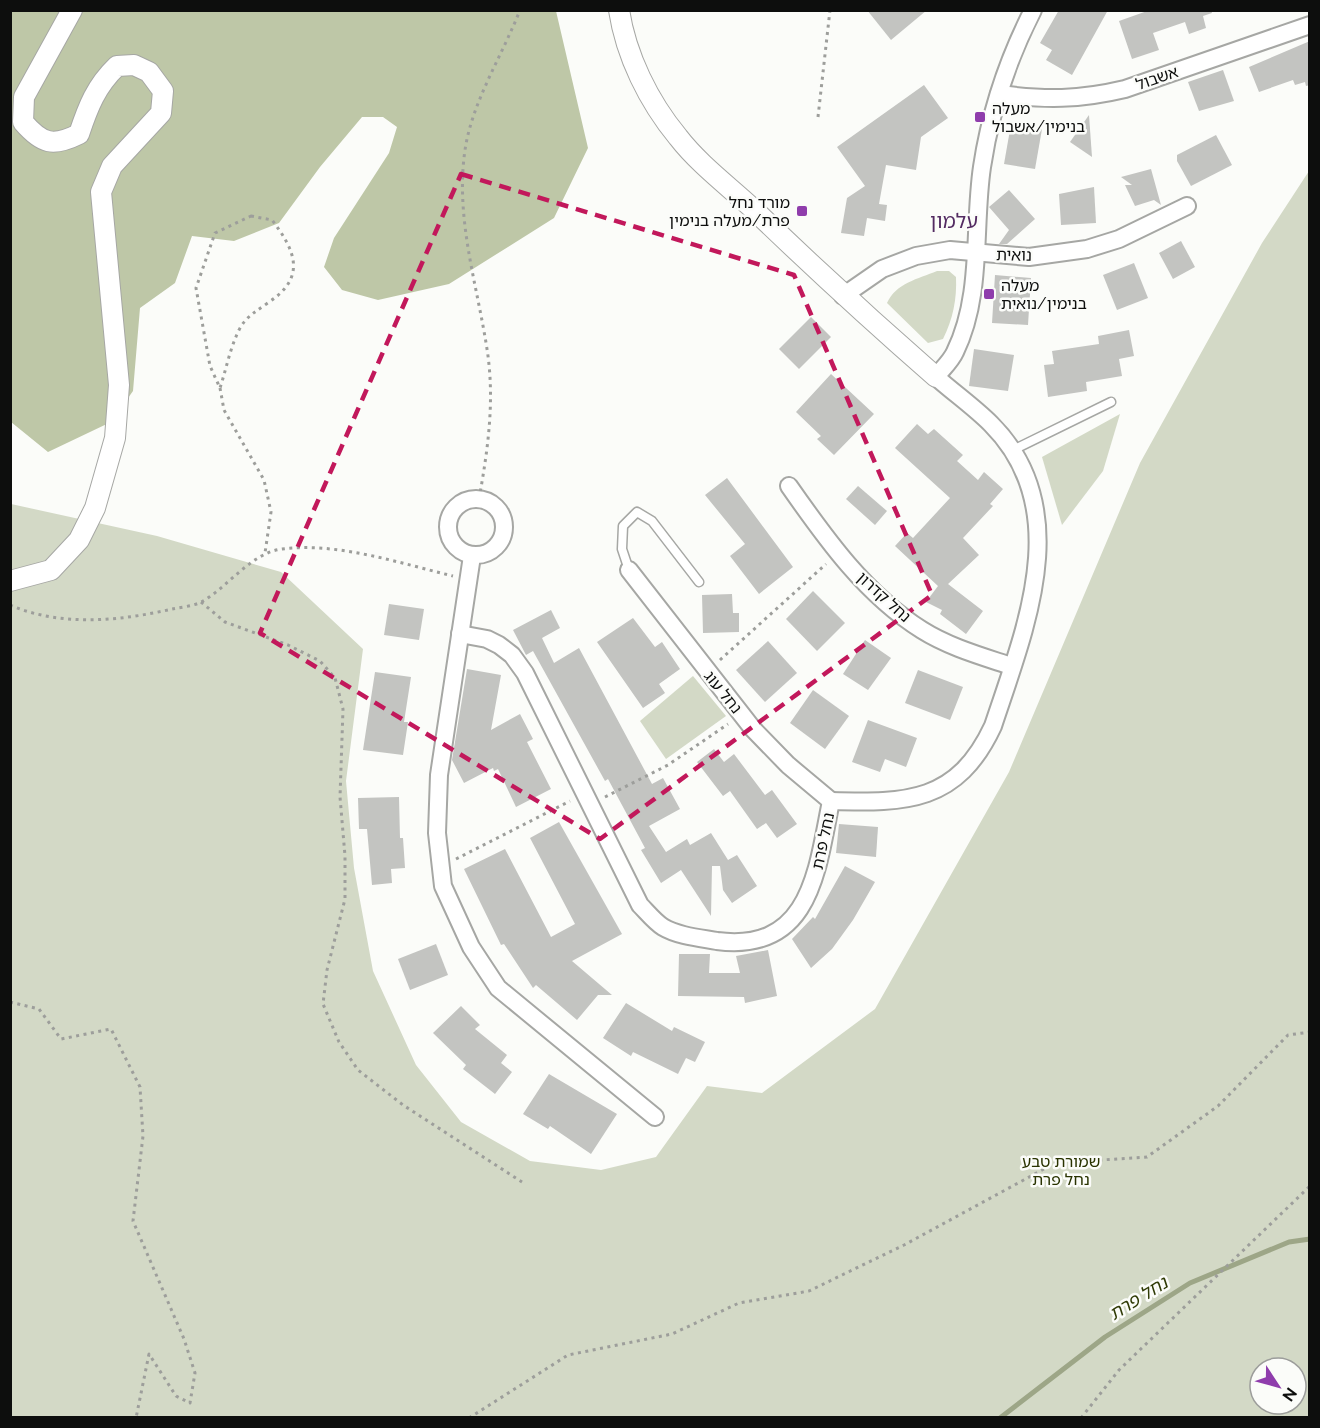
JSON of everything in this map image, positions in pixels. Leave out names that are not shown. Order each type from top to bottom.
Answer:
[{"type":"street","points":[[10,581],[51,570],[79,540],[95,508],[115,438],[119,385],[101,192],[112,166],[161,113],[162,91],[150,72],[134,65],[117,66],[100,82],[88,106],[79,134],[61,143],[37,138],[23,122],[24,97],[72,10]]},
{"type":"street","points":[[619,10],[622,30],[634,62],[652,99],[679,138],[843,296],[936,377],[955,353],[972,295],[982,165],[999,94],[1033,10]]},
{"type":"street","name":"אשבול","points":[[999,94],[1045,100],[1096,96],[1125,89],[1310,25]]},
{"type":"street","name":"נואית","points":[[843,296],[882,269],[916,256],[950,250],[1029,257],[1087,249],[1119,239],[1187,206]]},
{"type":"street","name":"נחל פרת","points":[[460,634],[487,639],[512,655],[539,698],[640,905],[663,927],[685,935],[741,944],[764,938],[785,925],[800,909],[813,885],[831,801],[900,801],[927,794],[952,781],[970,764],[984,746],[993,726],[1034,589],[1039,534],[1035,503],[1024,472],[992,425],[936,377]]},
{"type":"street","name":"נחל קדרון","points":[[789,486],[838,553],[897,612],[922,630],[948,644],[1011,666]]},
{"type":"street","points":[[479,499],[495,506],[504,521],[505,530],[497,547],[490,552],[472,556],[455,547],[447,529],[453,510],[469,500],[479,499]]},
{"type":"street","points":[[472,556],[439,775],[437,833],[443,886],[471,947],[498,988],[655,1117]]},
{"type":"street","name":"נחל עוג","points":[[629,570],[742,715],[788,765],[831,801]]},
{"type":"lane","points":[[1011,451],[1110,402]]},
{"type":"lane","points":[[629,570],[622,549],[623,526],[637,512],[652,521],[699,582]]},
{"type":"path","points":[[479,499],[488,450],[492,408],[487,351],[466,238],[462,192],[465,149],[479,104],[520,10]]},
{"type":"path","points":[[818,117],[830,10]]},
{"type":"path","points":[[219,388],[239,330],[251,313],[287,288],[293,266],[290,244],[272,220],[251,216],[215,233],[196,288],[210,366],[229,420],[264,480],[271,512],[265,554]]},
{"type":"path","points":[[10,605],[27,612],[57,617],[105,620],[142,616],[201,602],[265,554],[282,549],[353,551],[468,579]]},
{"type":"path","points":[[707,671],[772,616],[838,553]]},
{"type":"path","points":[[201,602],[225,622],[288,645],[320,661],[335,678],[343,709],[340,797],[345,856],[345,899],[327,970],[323,1004],[339,1042],[358,1070],[403,1105],[522,1182]]},
{"type":"path","points":[[441,867],[668,765],[742,715]]},
{"type":"path","points":[[10,1002],[39,1009],[61,1039],[111,1029],[140,1087],[143,1136],[133,1221],[184,1339],[195,1373],[190,1403],[176,1396],[149,1354],[136,1418]]},
{"type":"path","points":[[469,1418],[568,1355],[672,1334],[739,1303],[809,1291],[904,1245],[1055,1163],[1147,1157],[1218,1106],[1288,1035],[1310,1032]]},
{"type":"path","points":[[1081,1418],[1119,1370],[1310,1186]]},
{"type":"highlighted area","points":[[461,174],[794,275],[932,595],[600,839],[260,633]]},
{"type":"green space","points":[[11,11],[556,11],[588,148],[554,218],[449,284],[378,300],[342,290],[324,267],[334,238],[389,153],[397,127],[383,117],[362,117],[320,167],[279,223],[234,241],[192,236],[175,283],[140,308],[133,391],[111,422],[48,452],[11,422]]},
{"type":"green space","name":"שמורת טבע נחל פרת","points":[[1309,171],[1309,1417],[11,1418],[11,504],[157,536],[281,572],[363,649],[346,781],[354,868],[373,971],[416,1065],[461,1122],[530,1161],[601,1170],[656,1157],[707,1086],[762,1093],[875,1009],[1009,772],[1140,463],[1262,243]]},
{"type":"green space","points":[[937,271],[949,271],[956,277],[955,301],[943,339],[928,343],[887,303],[902,286]]},
{"type":"green space","points":[[1120,414],[1103,471],[1062,525],[1042,457]]},
{"type":"green space","points":[[693,676],[726,716],[666,759],[640,721]]},
{"type":"building","points":[[867,10],[927,10],[891,40]]},
{"type":"building","points":[[1059,10],[1108,10],[1072,75],[1046,60],[1052,50],[1040,43]]},
{"type":"building","points":[[1150,10],[1211,10],[1212,13],[1203,16],[1206,28],[1189,34],[1185,22],[1153,33],[1159,50],[1132,59],[1119,21]]},
{"type":"building","points":[[1310,41],[1310,85],[1306,86],[1305,82],[1295,85],[1293,80],[1259,92],[1249,67]]},
{"type":"building","points":[[1223,70],[1234,101],[1199,111],[1188,82]]},
{"type":"building","points":[[924,85],[948,118],[921,137],[916,170],[886,165],[879,204],[887,205],[885,221],[867,218],[864,236],[841,233],[847,198],[865,186],[837,147]]},
{"type":"building","points":[[1089,115],[1092,157],[1070,142]]},
{"type":"building","points":[[1011,124],[1042,129],[1035,169],[1004,164]]},
{"type":"building","points":[[1216,135],[1232,165],[1191,186],[1177,161],[1177,155]]},
{"type":"building","points":[[1151,169],[1161,205],[1154,200],[1135,206],[1125,185],[1132,185],[1121,177]]},
{"type":"building","points":[[1094,187],[1096,223],[1061,225],[1059,194]]},
{"type":"building","points":[[1009,190],[1035,219],[1007,244],[999,244],[1009,230],[989,207]]},
{"type":"building","points":[[1181,241],[1195,267],[1173,279],[1159,253]]},
{"type":"building","points":[[1134,263],[1148,298],[1117,310],[1103,275]]},
{"type":"building","points":[[995,275],[1031,278],[1028,325],[992,323]]},
{"type":"building","points":[[811,317],[831,337],[799,369],[779,349]]},
{"type":"building","points":[[1129,330],[1134,356],[1119,359],[1122,376],[1086,382],[1087,391],[1048,397],[1044,365],[1054,364],[1052,351],[1099,344],[1098,336]]},
{"type":"building","points":[[974,349],[1014,355],[1008,391],[969,386]]},
{"type":"building","points":[[831,374],[874,414],[834,455],[817,439],[821,436],[796,412]]},
{"type":"building","points":[[917,424],[928,434],[934,429],[963,455],[957,461],[978,480],[984,472],[1003,489],[990,504],[993,506],[963,538],[979,555],[948,584],[983,611],[966,634],[940,614],[942,610],[926,602],[938,586],[895,546],[907,533],[913,538],[950,498],[895,448]]},
{"type":"building","points":[[727,478],[793,567],[759,594],[730,556],[745,544],[705,495]]},
{"type":"building","points":[[858,486],[887,511],[875,525],[846,499]]},
{"type":"building","points":[[813,591],[845,623],[817,651],[786,619]]},
{"type":"building","points":[[732,594],[733,613],[739,613],[739,632],[703,633],[702,595]]},
{"type":"building","points":[[389,604],[424,609],[419,640],[384,635]]},
{"type":"building","points":[[551,610],[560,628],[542,638],[554,663],[579,648],[652,784],[663,778],[680,809],[649,826],[666,852],[687,839],[690,845],[711,833],[728,860],[737,855],[757,886],[732,903],[723,890],[720,866],[712,866],[711,916],[681,870],[661,883],[641,850],[645,848],[608,779],[605,781],[533,651],[526,655],[513,630]]},
{"type":"building","points":[[633,618],[655,647],[662,642],[680,669],[659,684],[665,693],[643,708],[597,642]]},
{"type":"building","points":[[865,640],[891,658],[868,690],[843,674]]},
{"type":"building","points":[[768,641],[797,673],[765,702],[736,670]]},
{"type":"building","points":[[467,669],[501,675],[491,730],[520,714],[533,739],[527,742],[551,789],[516,807],[498,769],[494,771],[493,768],[464,783],[452,760]]},
{"type":"building","points":[[918,670],[963,687],[950,720],[905,703]]},
{"type":"building","points":[[375,672],[411,677],[404,722],[408,722],[403,755],[363,750]]},
{"type":"building","points":[[813,690],[849,716],[825,749],[790,723]]},
{"type":"building","points":[[868,720],[917,738],[906,767],[885,759],[880,772],[852,762]]},
{"type":"building","points":[[714,749],[724,762],[734,754],[765,795],[772,790],[797,824],[777,838],[766,823],[757,829],[730,791],[723,796],[697,762]]},
{"type":"building","points":[[399,797],[400,838],[403,838],[405,868],[391,869],[392,883],[372,885],[367,829],[359,829],[358,798]]},
{"type":"building","points":[[559,822],[622,934],[572,961],[612,995],[598,995],[577,1020],[536,985],[533,988],[504,944],[501,945],[464,869],[505,849],[551,937],[575,924],[530,838]]},
{"type":"building","points":[[839,824],[878,827],[876,857],[836,853]]},
{"type":"building","points":[[845,866],[875,882],[853,920],[832,949],[811,968],[792,939],[813,917],[815,919]]},
{"type":"building","points":[[436,944],[448,975],[410,990],[398,959]]},
{"type":"building","points":[[768,950],[777,996],[745,1003],[744,997],[678,996],[679,954],[710,954],[709,973],[740,973],[736,956]]},
{"type":"building","points":[[626,1003],[672,1031],[674,1027],[705,1042],[695,1062],[686,1058],[678,1074],[633,1052],[631,1056],[603,1038]]},
{"type":"building","points":[[461,1006],[480,1025],[475,1029],[507,1055],[501,1063],[512,1072],[495,1094],[463,1069],[466,1065],[433,1033]]},
{"type":"building","points":[[549,1074],[617,1114],[591,1154],[550,1126],[548,1129],[523,1114]]},
{"type":"waterway","name":"נחל פרת","points":[[1000,1418],[1105,1337],[1190,1283],[1289,1242],[1310,1239]]},
{"type":"place","name":"מעלה בנימין/אשבול","points":[[980,117]]},
{"type":"place","name":"מורד נחל פרת/מעלה בנימין","points":[[802,211]]},
{"type":"place","name":"מעלה בנימין/נואית","points":[[989,294]]},
{"type":"district","name":"עלמון","points":[[954,221]]}]
